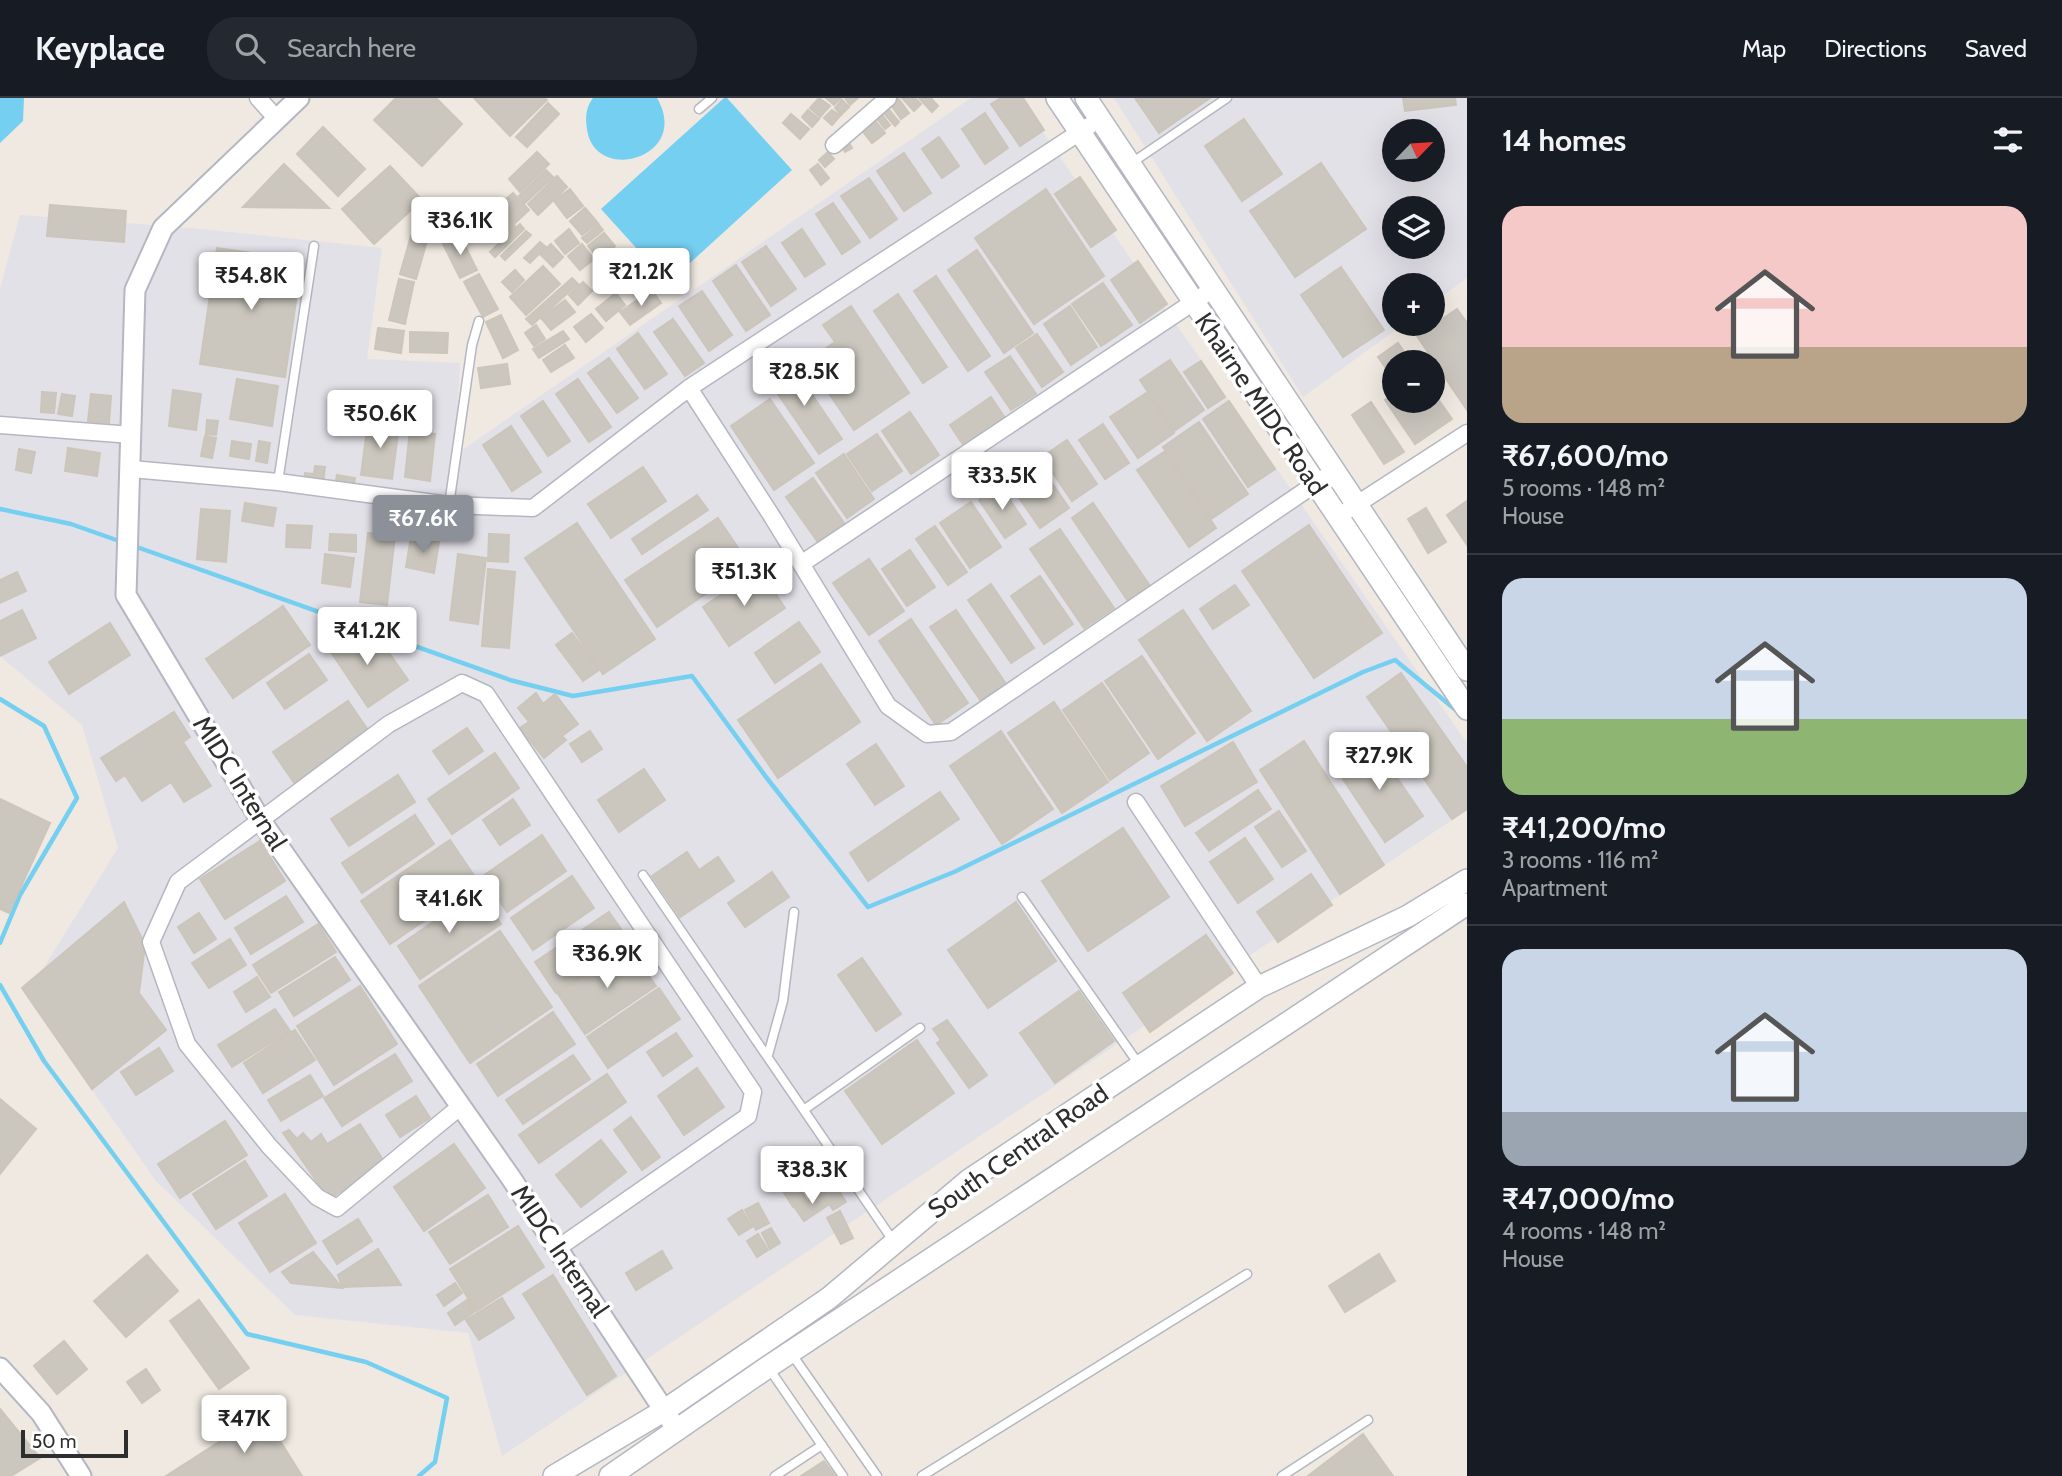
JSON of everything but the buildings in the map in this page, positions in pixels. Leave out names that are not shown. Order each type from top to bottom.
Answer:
[{"type":"main road","name":"Khairne MIDC Road","points":[[1057,98],[1337,517],[1463,696]]},
{"type":"main road","name":"Khairne MIDC Road","points":[[1086,98],[1467,670]]},
{"type":"main road","name":"South Central Road","points":[[554,1476],[665,1410],[829,1298],[968,1180],[1259,987],[1408,916],[1467,880]]},
{"type":"main road","name":"South Central Road","points":[[610,1476],[768,1367],[1467,904]]},
{"type":"street","points":[[258,98],[277,119]]},
{"type":"street","name":"MIDC Internal","points":[[299,98],[163,228],[135,290],[126,595],[261,821],[558,1248],[677,1431]]},
{"type":"street","points":[[834,145],[888,98]]},
{"type":"street","points":[[131,470],[278,482],[356,495],[449,505],[533,508],[689,388],[1100,119]]},
{"type":"street","points":[[801,564],[1213,289]]},
{"type":"street","points":[[689,388],[888,706],[927,734],[951,732],[1334,471]]},
{"type":"street","points":[[0,425],[132,435]]},
{"type":"street","points":[[1337,517],[1467,433]]},
{"type":"street","points":[[461,1106],[337,1208],[317,1197],[269,1146],[187,1044],[151,942],[178,881],[389,724],[461,683],[486,694],[754,1091],[748,1116],[558,1248]]},
{"type":"street","points":[[1136,802],[1259,987]]},
{"type":"street","points":[[0,1368],[41,1413],[81,1476]]},
{"type":"lane","points":[[699,109],[712,98]]},
{"type":"lane","points":[[1130,164],[1227,98]]},
{"type":"lane","points":[[278,482],[314,246]]},
{"type":"lane","points":[[449,505],[472,345],[479,321]]},
{"type":"lane","points":[[643,875],[894,1243]]},
{"type":"lane","points":[[1022,897],[1140,1066]]},
{"type":"lane","points":[[768,1055],[783,1001],[794,912]]},
{"type":"lane","points":[[805,1109],[920,1028]]},
{"type":"lane","points":[[922,1476],[1247,1274]]},
{"type":"lane","points":[[792,1353],[877,1476]]},
{"type":"lane","points":[[768,1367],[843,1476]]},
{"type":"lane","points":[[1282,1476],[1368,1420]]},
{"type":"lane","points":[[775,1476],[822,1445]]},
{"type":"shaded area","points":[[971,98],[1019,98],[1467,743],[1467,810],[502,1456],[468,1333],[295,1315],[156,1181],[26,996],[118,848],[82,725],[0,656],[0,289],[20,215],[191,228],[382,248],[367,359],[460,363],[455,455]]},
{"type":"shaded area","points":[[1114,98],[1467,98],[1467,278],[1445,294],[1445,273],[1382,273],[1382,336],[1387,336],[1303,397]]},
{"type":"water","points":[[0,98],[24,98],[23,121],[0,143]]},
{"type":"water","points":[[593,98],[657,98],[664,119],[662,136],[652,149],[638,157],[621,160],[606,156],[593,146],[587,129],[587,113]]},
{"type":"water","points":[[727,98],[792,170],[668,283],[601,209]]},
{"type":"waterway","points":[[0,509],[71,524],[122,542]]},
{"type":"waterway","points":[[134,546],[510,680],[573,696],[692,676],[766,777],[868,907],[954,872],[1363,672],[1395,660],[1457,711]]},
{"type":"waterway","points":[[0,699],[44,726],[77,798],[20,895],[0,943]]},
{"type":"waterway","points":[[0,985],[44,1061],[247,1334],[366,1362],[447,1398],[435,1462],[419,1476]]}]
